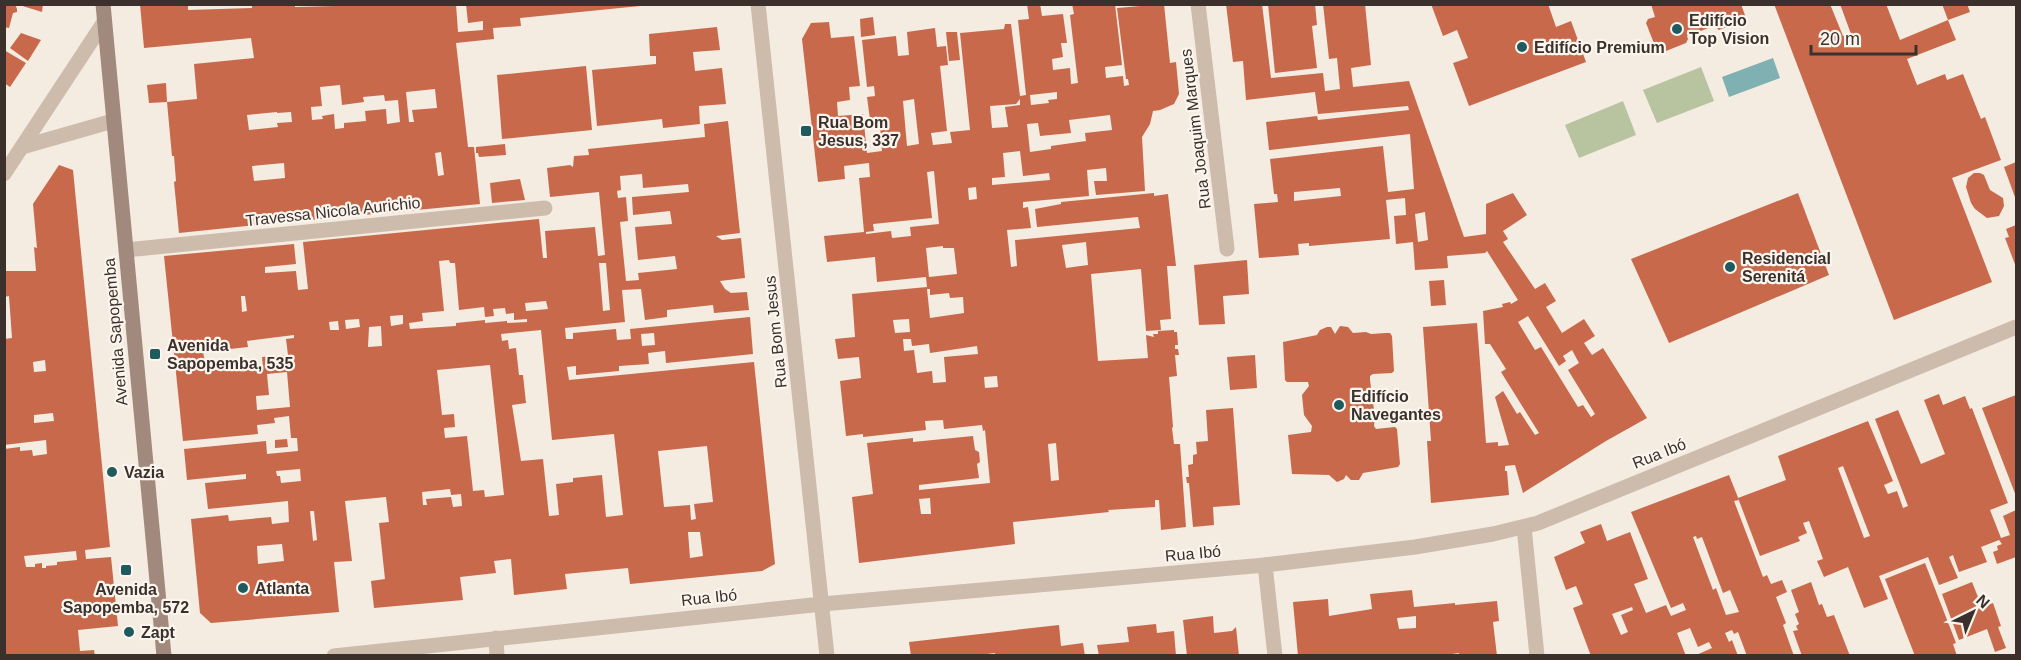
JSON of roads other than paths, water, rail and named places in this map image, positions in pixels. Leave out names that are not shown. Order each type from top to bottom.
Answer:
[{"type":"main road","name":"Avenida Sapopemba","points":[[103,4],[164,656]]},
{"type":"street","name":"Rua Bom Jesus","points":[[758,4],[827,656]]},
{"type":"street","name":"Rua Joaquim Marques","points":[[1198,4],[1227,249]]},
{"type":"street","points":[[4,174],[104,22]]},
{"type":"street","points":[[22,147],[114,122]]},
{"type":"street","name":"Travessa Nicola Aurichio","points":[[126,250],[544,208]]},
{"type":"street","name":"Rua Ibó","points":[[334,656],[822,604],[1265,564],[1415,547],[1493,534],[1550,519],[2016,327]]},
{"type":"street","points":[[1524,527],[1537,656]]},
{"type":"street","points":[[1265,564],[1275,656]]},
{"type":"street","points":[[496,638],[497,656]]},
{"type":"water","points":[[1773,58],[1780,78],[1729,97],[1722,77]]},
{"type":"place","name":"Edifício Top Vision","points":[[1677,29]]},
{"type":"place","name":"Edifício Premium","points":[[1522,47]]},
{"type":"place","name":"Rua Bom Jesus, 337","points":[[806,131]]},
{"type":"place","name":"Residencial Serenitá","points":[[1730,267]]},
{"type":"place","name":"Avenida Sapopemba, 535","points":[[155,354]]},
{"type":"place","name":"Edifício Navegantes","points":[[1339,405]]},
{"type":"place","name":"Vazia","points":[[112,472]]},
{"type":"place","name":"Avenida Sapopemba, 572","points":[[126,570]]},
{"type":"place","name":"Atlanta","points":[[243,588]]},
{"type":"place","name":"Zapt","points":[[129,632]]}]
